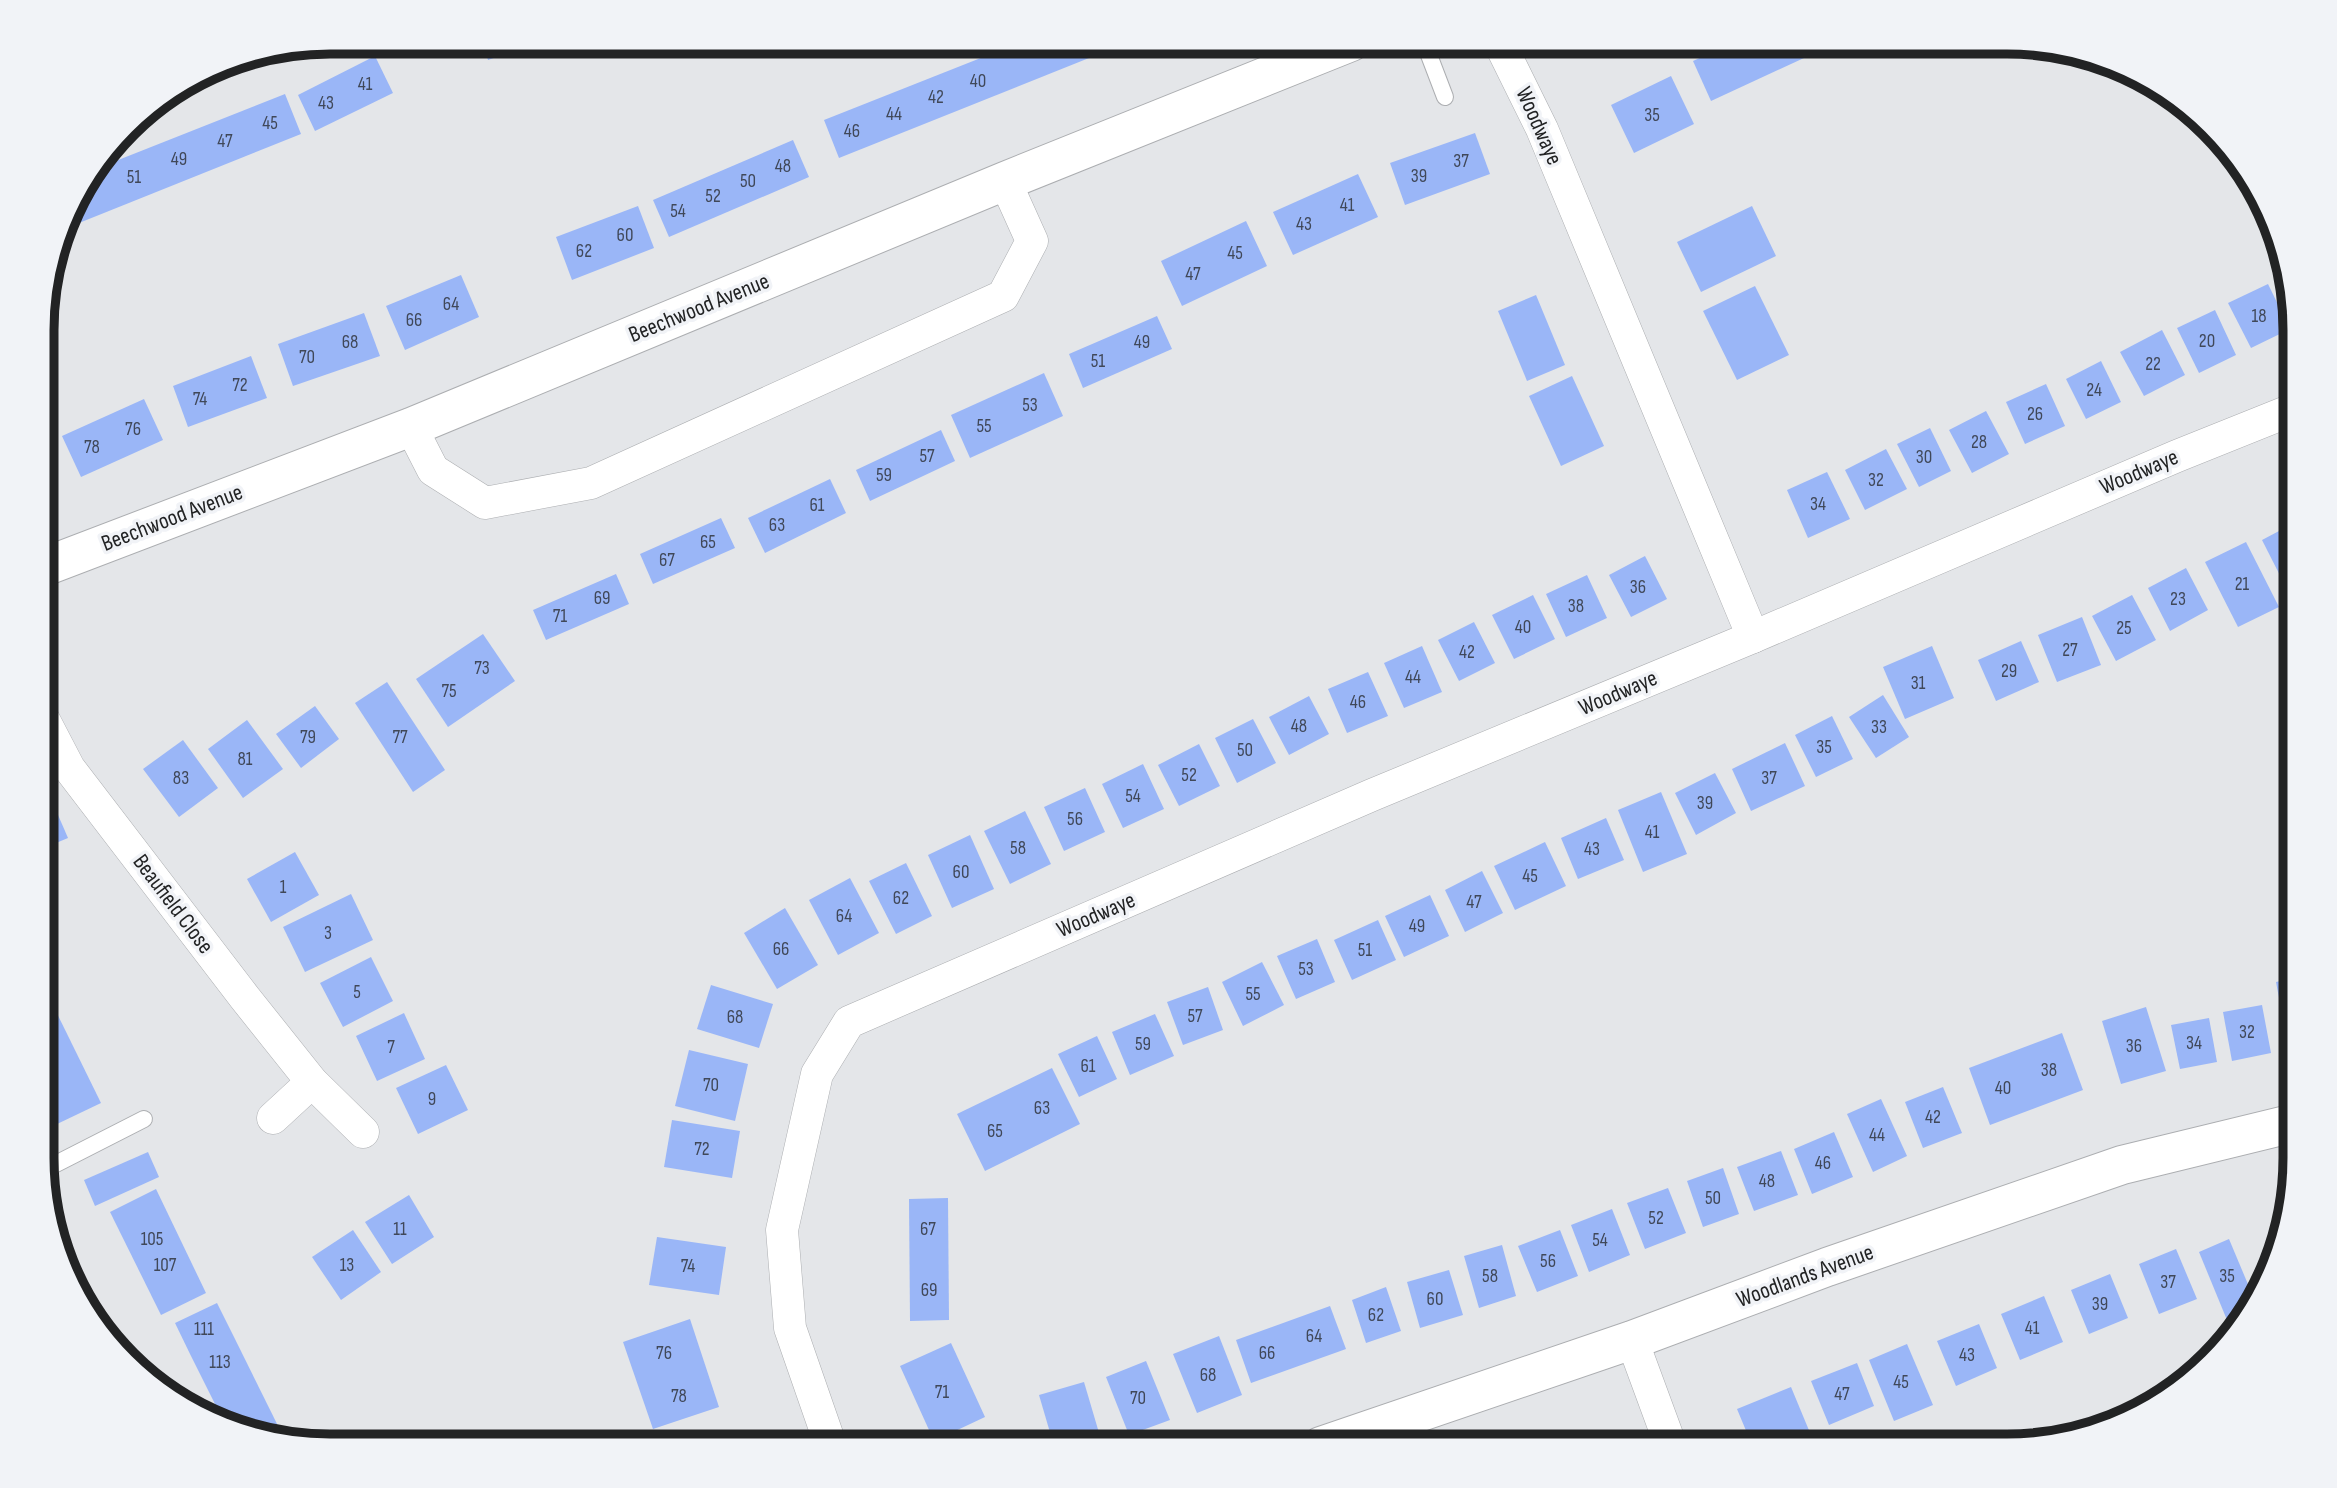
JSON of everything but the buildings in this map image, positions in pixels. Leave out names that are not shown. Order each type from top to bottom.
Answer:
[{"type":"street","name":"Beechwood Avenue","points":[[54,563],[411,427],[1005,181],[1321,54]]},
{"type":"street","name":"Woodwaye","points":[[1505,54],[1542,129],[1753,637]]},
{"type":"street","points":[[411,427],[433,470],[485,503],[591,483],[1003,296],[1032,241],[1005,181]]},
{"type":"street","name":"Woodwaye","points":[[827,1434],[790,1328],[782,1230],[817,1074],[849,1022],[1372,795],[2283,413]]},
{"type":"street","name":"Beaufield Close","points":[[54,739],[69,768],[312,1082],[363,1132]]},
{"type":"street","points":[[274,1118],[312,1082]]},
{"type":"street","name":"Woodlands Avenue","points":[[1356,1434],[1632,1340],[1827,1267],[2122,1165],[2283,1125]]},
{"type":"street","points":[[1632,1340],[1667,1434]]},
{"type":"lane","points":[[1429,54],[1445,97]]},
{"type":"lane","points":[[54,1165],[144,1119]]}]
